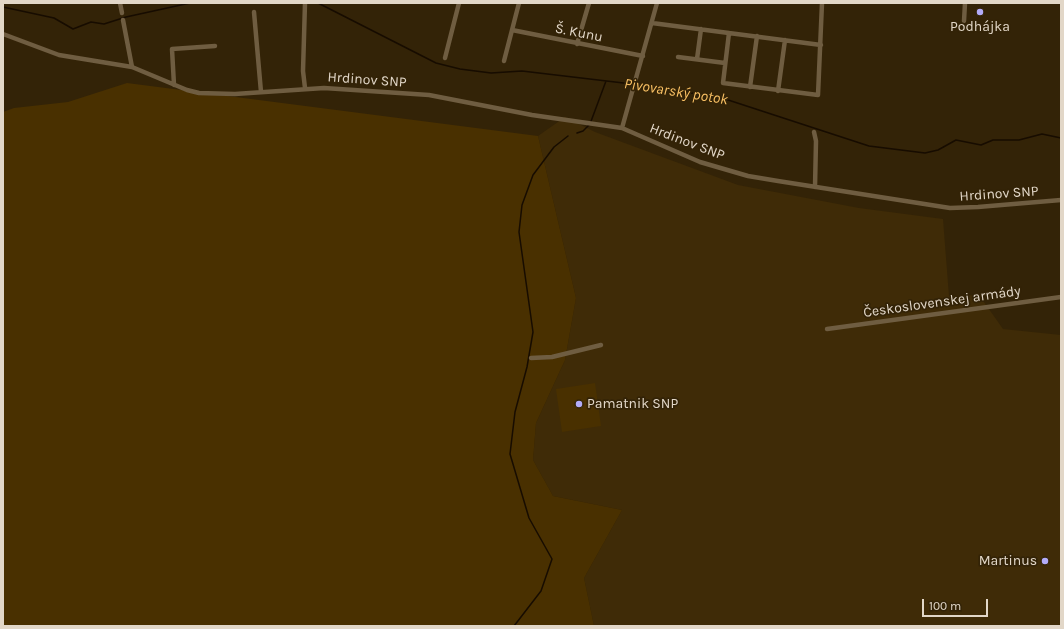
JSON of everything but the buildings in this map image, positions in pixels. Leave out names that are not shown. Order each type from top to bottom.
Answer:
[{"type":"street","points":[[120,3],[122,14]]},
{"type":"street","points":[[305,3],[303,70],[305,88]]},
{"type":"street","points":[[445,58],[459,3]]},
{"type":"street","points":[[504,61],[519,3]]},
{"type":"street","points":[[578,44],[589,3]]},
{"type":"street","points":[[622,128],[657,3]]},
{"type":"street","points":[[729,33],[723,83],[818,95],[822,3]]},
{"type":"street","points":[[964,21],[965,3]]},
{"type":"street","points":[[254,12],[262,92]]},
{"type":"street","points":[[123,20],[132,67]]},
{"type":"street","points":[[652,23],[820,45]]},
{"type":"street","points":[[697,59],[701,29]]},
{"type":"street","name":"Š. Kunu","points":[[512,30],[643,56]]},
{"type":"street","name":"Hrdinov SNP","points":[[3,34],[59,55],[132,67],[174,85],[199,93],[234,94],[305,88],[347,89],[429,96],[498,110],[622,128],[700,162],[748,176],[950,208],[978,208],[1061,200]]},
{"type":"street","points":[[750,87],[757,36]]},
{"type":"street","points":[[778,90],[785,40]]},
{"type":"street","points":[[174,85],[172,49],[215,46]]},
{"type":"street","points":[[678,57],[725,62]]},
{"type":"street","points":[[814,132],[816,141],[815,187]]},
{"type":"street","name":"Československej armády","points":[[827,329],[1061,297]]},
{"type":"street","points":[[531,358],[569,354],[601,345]]},
{"type":"shaded area","points":[[127,83],[538,136],[576,298],[565,360],[536,423],[533,460],[553,496],[622,510],[584,578],[594,626],[3,626],[3,112],[14,108],[68,102]]},
{"type":"shaded area","points":[[565,117],[595,132],[738,185],[859,208],[943,219],[949,296],[979,295],[1003,329],[1061,335],[1061,626],[594,626],[584,578],[622,510],[553,496],[533,460],[536,423],[565,360],[576,298],[538,136]]},
{"type":"shaded area","points":[[595,383],[601,426],[562,432],[556,389]]},
{"type":"waterway","name":"Pivovarský potok","points":[[3,7],[54,18],[73,29],[91,22],[104,24],[126,17],[190,3]]},
{"type":"waterway","name":"Pivovarský potok","points":[[318,3],[436,63],[460,69],[491,73],[522,71],[632,84]]},
{"type":"waterway","points":[[577,133],[583,131],[590,124],[606,81]]},
{"type":"waterway","name":"Pivovarský potok","points":[[636,85],[719,97],[869,146],[925,153],[938,150],[956,140],[981,145],[993,140],[1019,140],[1042,134],[1061,138]]},
{"type":"waterway","points":[[514,626],[541,591],[552,559],[529,518],[510,454],[515,412],[527,367],[533,332],[519,232],[522,205],[533,175],[554,147],[568,136]]},
{"type":"place","name":"Podhájka","points":[[980,12]]},
{"type":"place","name":"Pamatnik SNP","points":[[579,404]]},
{"type":"place","name":"Martinus","points":[[1045,561]]}]
